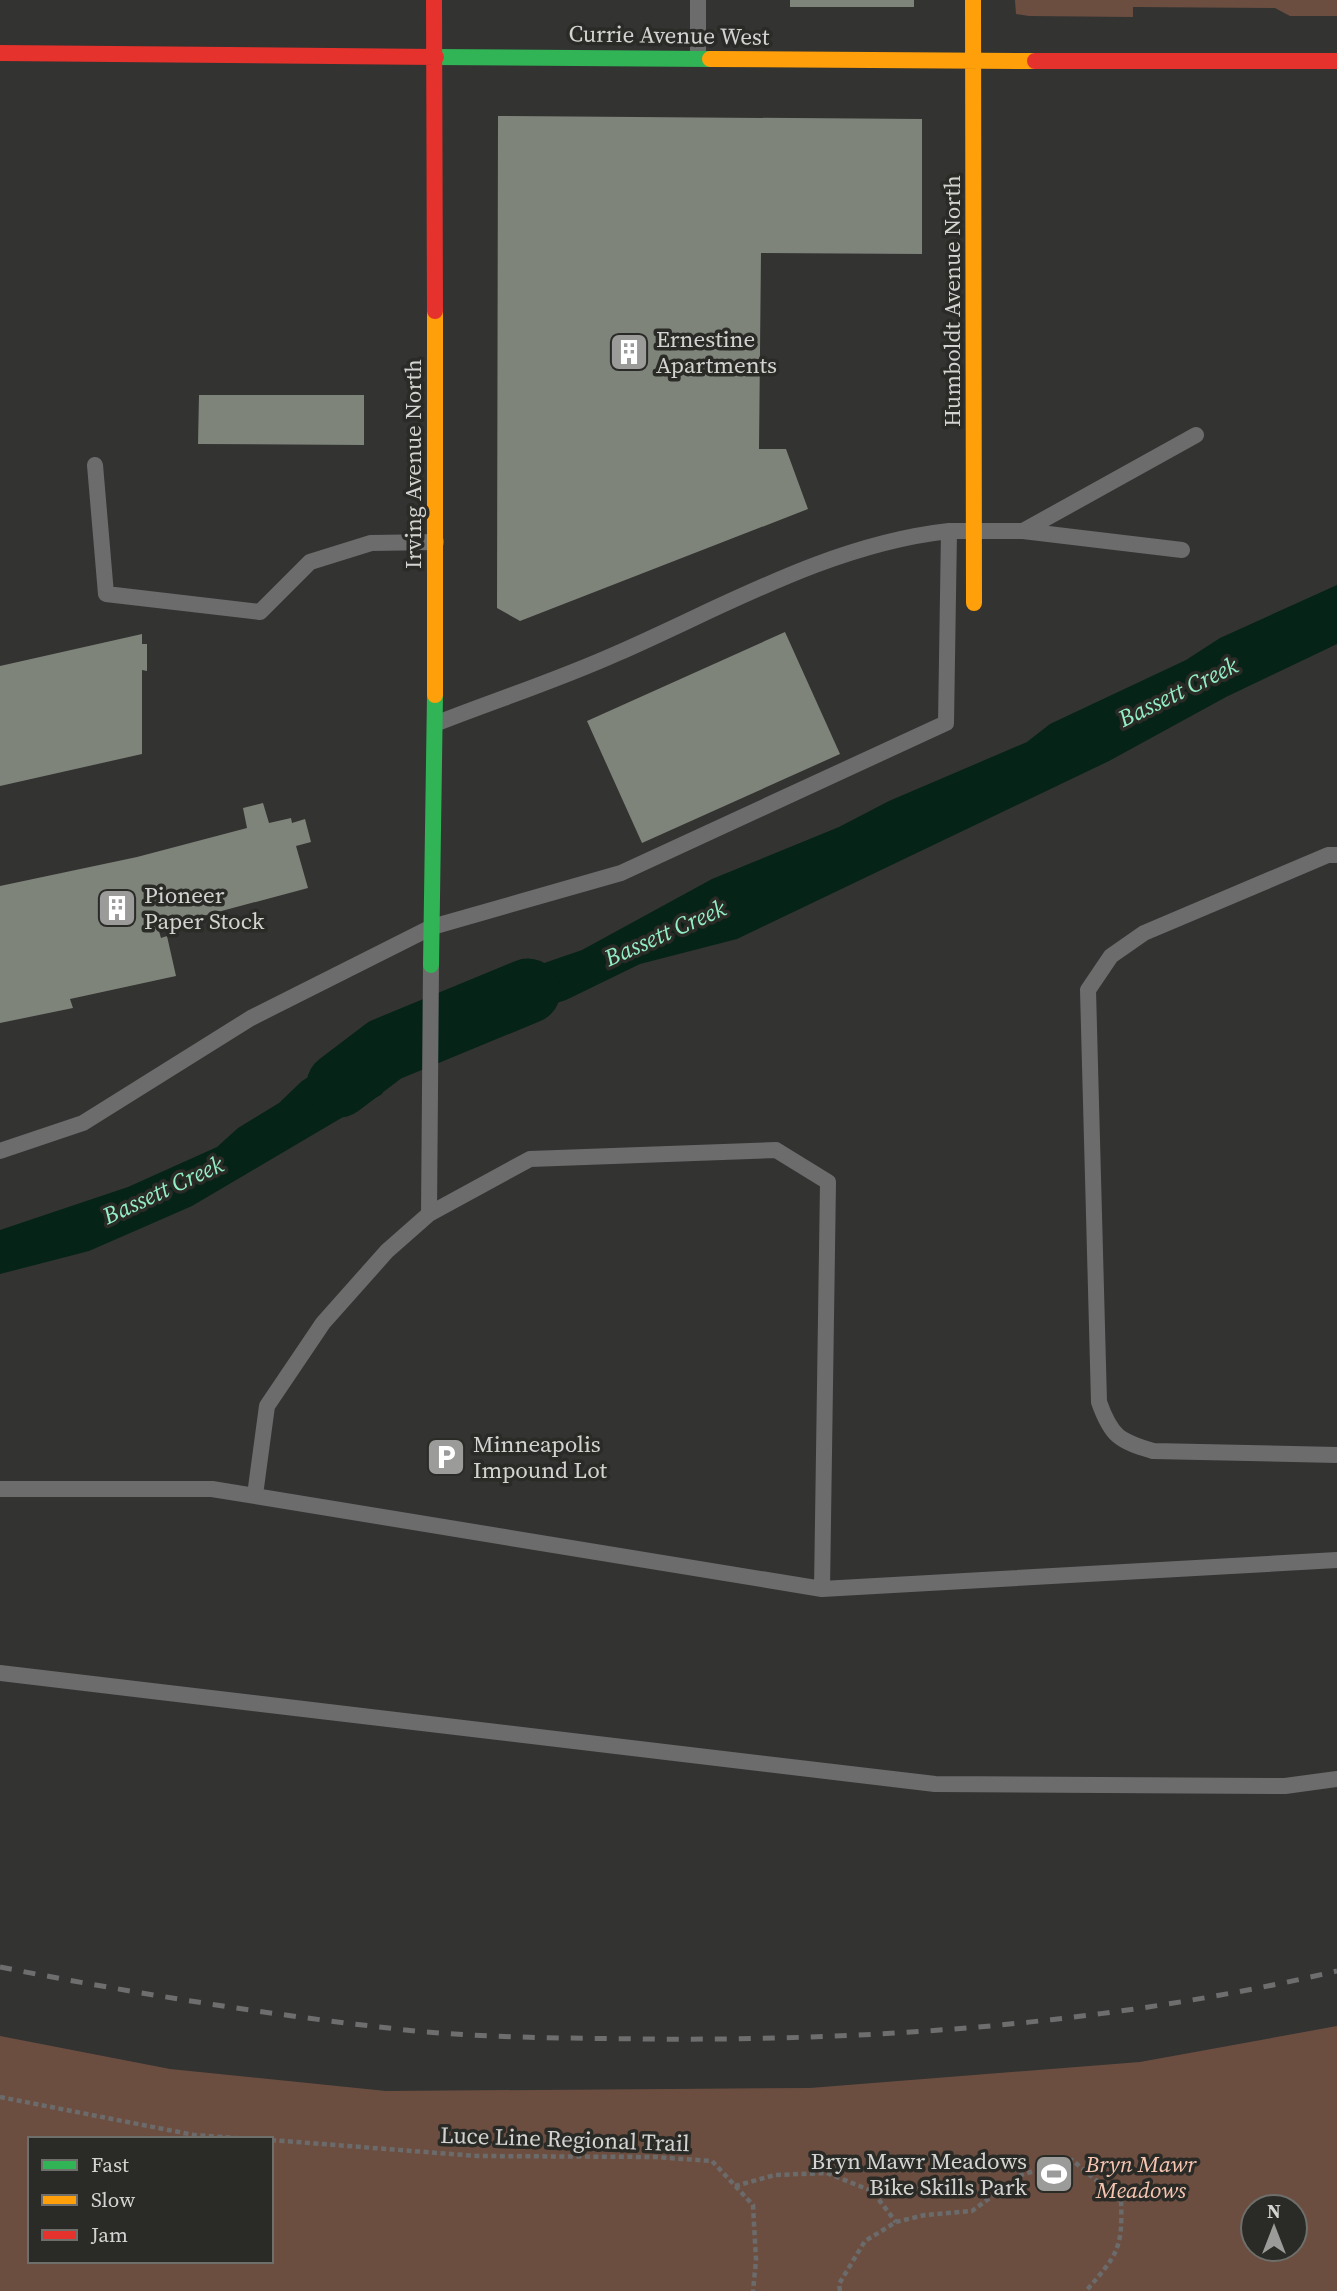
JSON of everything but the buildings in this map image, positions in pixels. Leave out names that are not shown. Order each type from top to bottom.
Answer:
[{"type":"street","name":"Irving Avenue North","points":[[431,965],[436,542],[434,0]]},
{"type":"street","name":"Humboldt Avenue North","points":[[973,0],[974,603]]},
{"type":"street","name":"Currie Avenue West","points":[[0,53],[974,61],[1337,61]]},
{"type":"lane","points":[[698,0],[698,58]]},
{"type":"lane","points":[[1023,530],[1196,435]]},
{"type":"lane","points":[[94,465],[106,594],[260,612],[310,562],[371,542],[436,542]]},
{"type":"lane","points":[[0,1151],[83,1123],[251,1018],[432,927],[621,873],[946,723],[949,530]]},
{"type":"lane","points":[[435,724],[615,655],[822,561],[908,535],[949,530],[1023,530],[1182,550]]},
{"type":"lane","points":[[1337,855],[1328,855],[1144,933],[1111,956],[1088,990],[1099,1402],[1107,1426],[1124,1443],[1153,1451],[1337,1455]]},
{"type":"lane","points":[[429,1214],[431,965]]},
{"type":"lane","points":[[255,1496],[267,1406],[323,1323],[387,1251],[429,1214],[530,1159],[776,1150],[828,1182],[822,1589]]},
{"type":"lane","points":[[0,1489],[212,1489],[822,1589],[1337,1560]]},
{"type":"lane","points":[[0,1672],[935,1784],[1285,1786],[1337,1779]]},
{"type":"path","points":[[0,2097],[194,2135],[222,2137]]},
{"type":"path","name":"Luce Line Regional Trail","points":[[273,2140],[477,2156],[655,2157],[712,2161],[752,2205],[756,2260],[753,2291]]},
{"type":"path","points":[[840,2291],[839,2284],[865,2241],[896,2222],[925,2215],[972,2211],[1021,2175],[1072,2160],[1121,2201],[1123,2237],[1109,2264],[1086,2291]]},
{"type":"path","points":[[735,2186],[775,2175],[827,2173],[872,2191],[896,2222]]},
{"type":"green space","points":[[1015,0],[1337,0],[1337,16],[1290,16],[1275,8],[1133,7],[1133,17],[1029,16],[1016,14]]},
{"type":"green space","name":"Bryn Mawr Meadows","points":[[1337,2026],[1337,2291],[0,2291],[0,2036],[170,2069],[386,2091],[810,2088],[1140,2062]]},
{"type":"water","points":[[1337,585],[1337,644],[1226,697],[1109,761],[737,939],[640,964],[566,1000],[446,1038],[447,1002],[498,979],[582,950],[712,879],[839,827],[889,801],[1027,742],[1050,724],[1186,660],[1220,638]]},
{"type":"water","points":[[413,1020],[413,1061],[404,1070],[387,1077],[382,1094],[192,1206],[89,1251],[0,1274],[0,1230],[128,1187],[217,1147],[238,1128],[279,1103],[302,1081],[356,1047]]},
{"type":"waterway","name":"Bassett Creek","points":[[339,1085],[385,1050],[528,991]]},
{"type":"railway","points":[[0,1967],[207,2004],[415,2031],[645,2039],[819,2037],[993,2026],[1166,2004],[1337,1971]]},
{"type":"traffic: fast","points":[[436,57],[710,59]]},
{"type":"traffic: fast","points":[[431,965],[435,695]]},
{"type":"traffic: slow","points":[[973,0],[974,603]]},
{"type":"traffic: slow","points":[[710,59],[1035,61]]},
{"type":"traffic: slow","points":[[435,311],[435,695]]},
{"type":"traffic: jam","points":[[434,0],[435,311]]},
{"type":"traffic: jam","points":[[0,53],[436,57]]},
{"type":"traffic: jam","points":[[1035,61],[1337,61]]},
{"type":"place","name":"Ernestine Apartments","points":[[629,352]]},
{"type":"place","name":"Pioneer Paper Stock","points":[[117,908]]},
{"type":"place","name":"Minneapolis Impound Lot","points":[[446,1457]]},
{"type":"place","name":"Bryn Mawr Meadows Bike Skills Park","points":[[1054,2174]]}]
